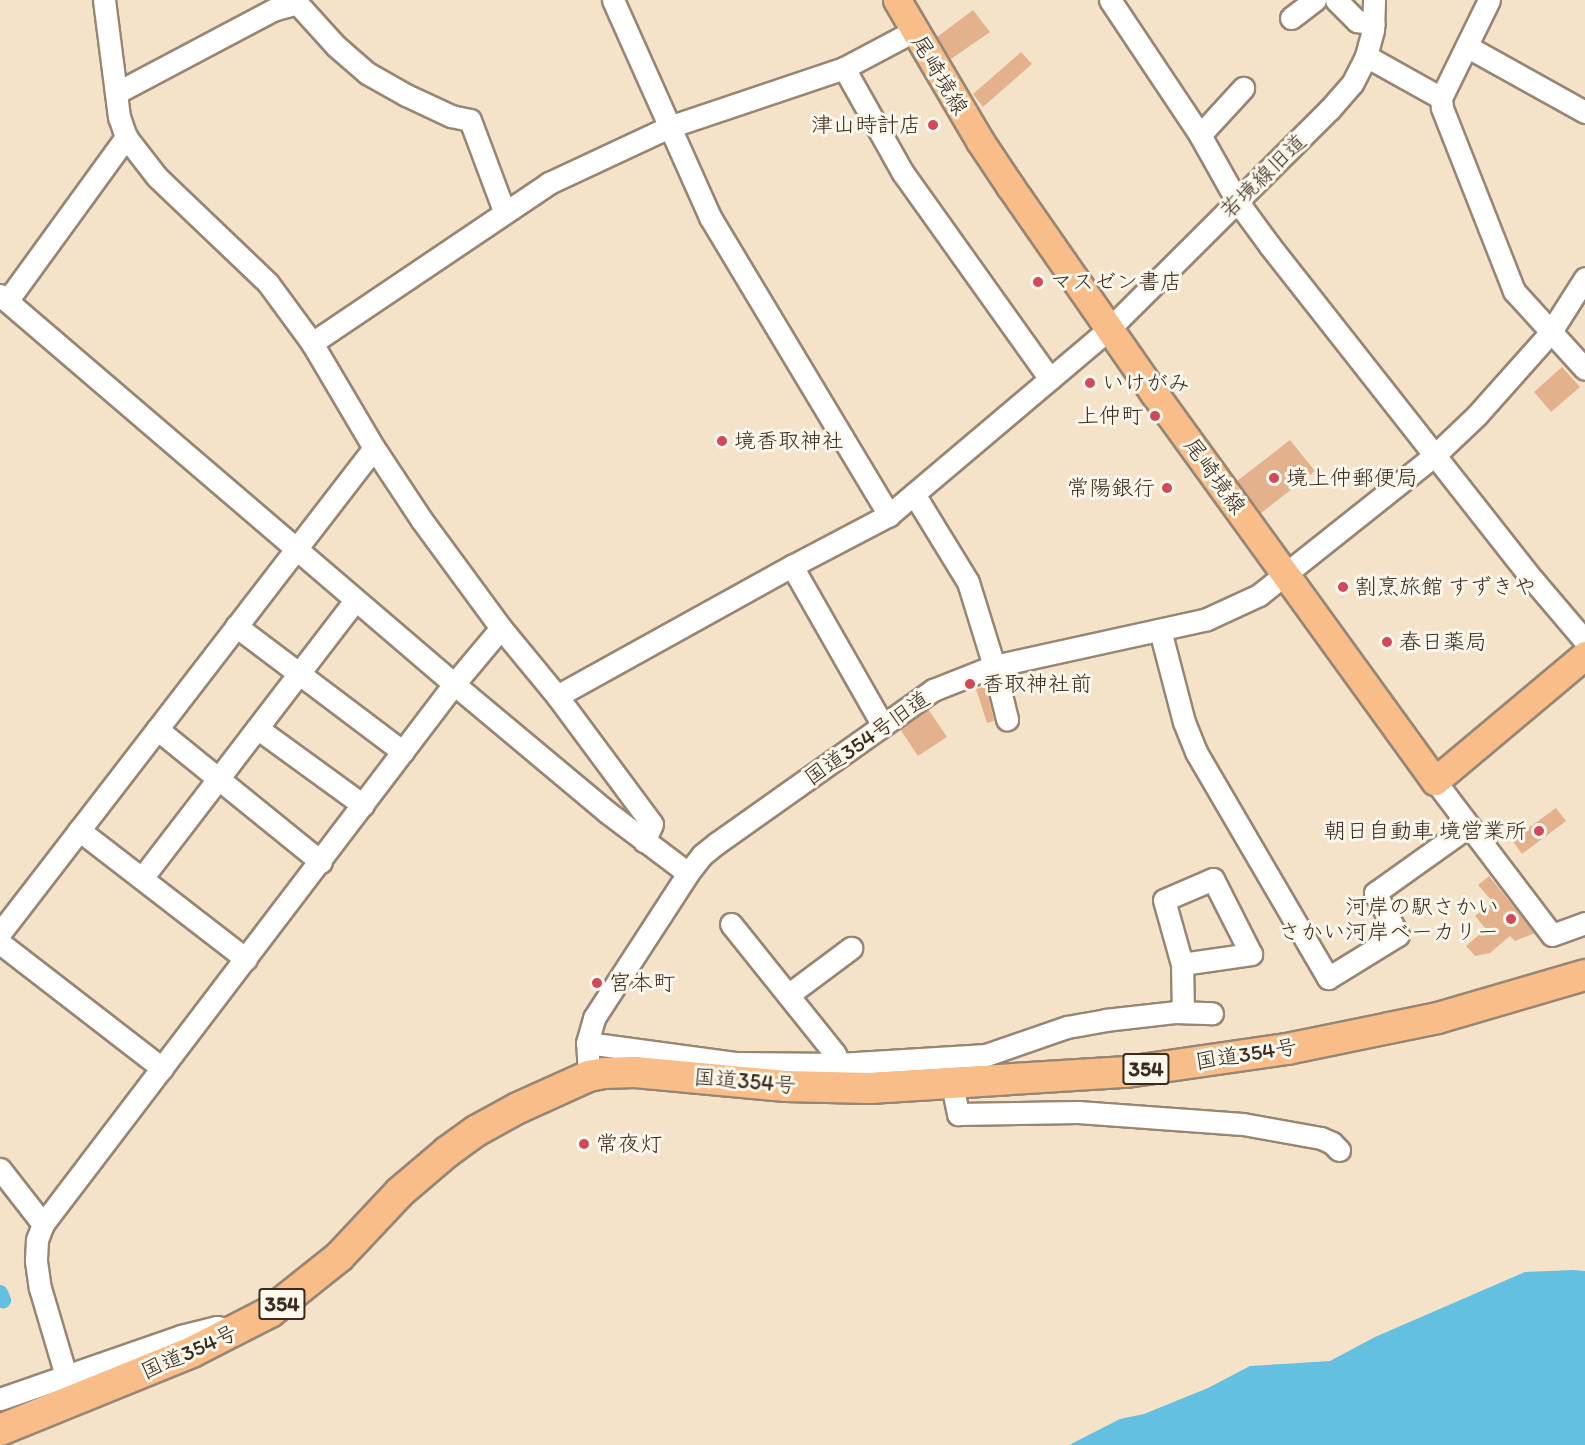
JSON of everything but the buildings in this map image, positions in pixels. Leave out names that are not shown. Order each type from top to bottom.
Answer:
[{"type":"highway","name":"国道354号","points":[[0,1430],[137,1375],[238,1331],[270,1312],[303,1289],[339,1257],[400,1192],[447,1152],[476,1131],[518,1108],[589,1076],[629,1071],[835,1088],[952,1085],[1127,1072],[1287,1048],[1438,1018],[1585,975]]},
{"type":"main road","name":"尾崎境線","points":[[897,0],[980,141],[1109,329],[1435,781]]},
{"type":"main road","points":[[1435,781],[1585,655]]},
{"type":"street","points":[[105,0],[119,117],[126,137],[158,177],[268,284],[312,343],[374,448],[501,628],[556,696],[652,824],[644,841]]},
{"type":"street","points":[[613,0],[710,217],[889,514]]},
{"type":"street","points":[[1291,18],[1315,0]]},
{"type":"street","points":[[1336,0],[1357,21],[1374,24]]},
{"type":"street","name":"若境線旧道","points":[[556,696],[889,514],[1109,329],[1329,110],[1352,84],[1366,56],[1374,24],[1374,0]]},
{"type":"street","points":[[1490,0],[1441,98],[1442,108],[1514,291],[1585,369]]},
{"type":"street","points":[[1112,1],[1200,135],[1237,201],[1332,327],[1434,456],[1585,640]]},
{"type":"street","points":[[116,93],[273,10],[297,3],[336,46],[367,73],[406,96],[451,116],[470,120],[504,211]]},
{"type":"street","points":[[312,343],[504,211],[549,183],[669,127],[844,68],[914,31]]},
{"type":"street","points":[[1468,46],[1585,112]]},
{"type":"street","points":[[1366,56],[1441,98]]},
{"type":"street","points":[[844,68],[903,173],[1050,379]]},
{"type":"street","points":[[1200,135],[1243,88]]},
{"type":"street","points":[[126,137],[4,298],[454,684],[644,841],[688,873]]},
{"type":"street","name":"国道354号旧道","points":[[589,1076],[587,1043],[594,1018],[702,855],[882,724],[933,690],[994,666],[1160,630],[1228,612],[1259,595],[1434,456],[1509,382],[1550,333],[1585,278]]},
{"type":"street","points":[[0,933],[374,448]]},
{"type":"street","points":[[914,494],[968,582],[994,666],[1007,719]]},
{"type":"street","points":[[792,566],[882,724]]},
{"type":"street","points":[[142,878],[355,600]]},
{"type":"street","points":[[236,626],[403,752]]},
{"type":"street","points":[[66,1376],[40,1288],[36,1261],[38,1240],[43,1224],[321,862],[454,684],[501,628]]},
{"type":"street","points":[[1160,630],[1184,722],[1196,752],[1328,978],[1398,935],[1376,893],[1469,826]]},
{"type":"street","points":[[257,728],[363,805]]},
{"type":"street","points":[[157,729],[321,862]]},
{"type":"street","points":[[1435,781],[1552,935],[1585,923]]},
{"type":"street","points":[[79,830],[246,959]]},
{"type":"street","points":[[1182,964],[1251,954],[1213,879],[1164,900],[1182,964],[1183,1012]]},
{"type":"street","points":[[731,924],[840,1064]]},
{"type":"street","points":[[0,943],[162,1068]]},
{"type":"street","points":[[788,996],[851,948]]},
{"type":"street","points":[[587,1043],[735,1063],[840,1064],[986,1055],[1067,1027],[1134,1016],[1183,1012],[1212,1013]]},
{"type":"street","points":[[952,1085],[958,1114],[1077,1112],[1243,1124],[1321,1138],[1332,1143],[1339,1150]]},
{"type":"street","points":[[0,1168],[43,1224]]},
{"type":"street","points":[[0,1400],[181,1336],[217,1327],[238,1331]]},
{"type":"water","points":[[1585,1271],[1585,1445],[1069,1445],[1120,1419],[1144,1414],[1208,1388],[1250,1366],[1330,1361],[1375,1337],[1525,1272]]},
{"type":"waterway","points":[[0,1293],[3,1300]]},
{"type":"place","name":"津山時計店","points":[[933,125]]},
{"type":"place","name":"マスゼン書店","points":[[1038,282]]},
{"type":"place","name":"いけがみ","points":[[1090,383]]},
{"type":"place","name":"上仲町","points":[[1155,416]]},
{"type":"place","name":"境香取神社","points":[[722,441]]},
{"type":"place","name":"境上仲郵便局","points":[[1274,478]]},
{"type":"place","name":"常陽銀行","points":[[1167,488]]},
{"type":"place","name":"割烹旅館 すずきや","points":[[1343,587]]},
{"type":"place","name":"春日薬局","points":[[1387,642]]},
{"type":"place","name":"香取神社前","points":[[970,684]]},
{"type":"place","name":"朝日自動車 境営業所","points":[[1539,831]]},
{"type":"place","name":"河岸の駅さかい さかい河岸ベーカリー","points":[[1511,919]]},
{"type":"place","name":"宮本町","points":[[597,983]]},
{"type":"place","name":"常夜灯","points":[[584,1144]]}]
